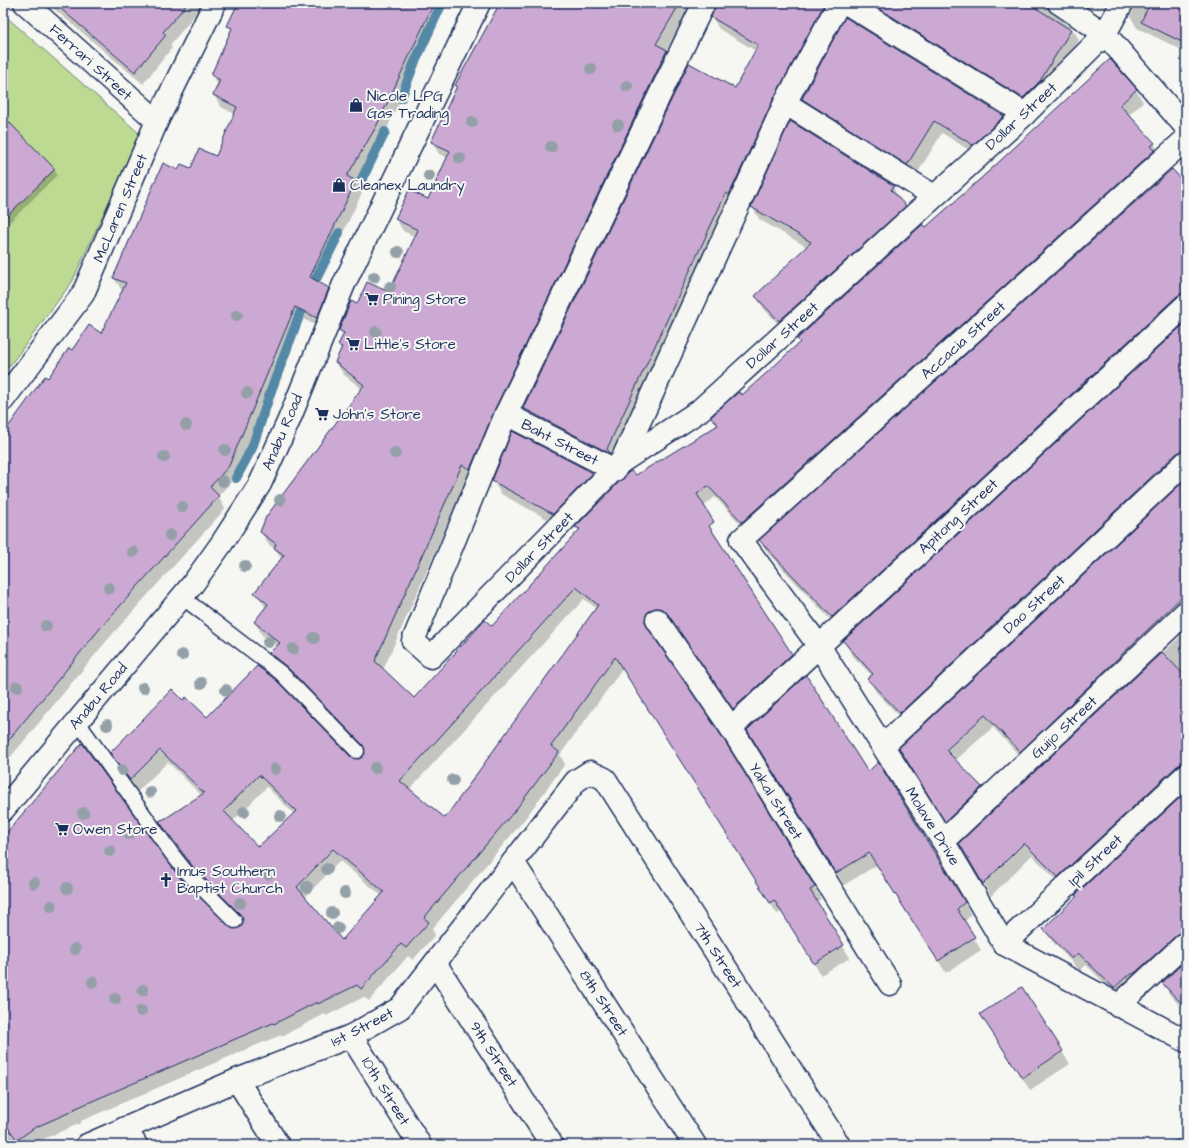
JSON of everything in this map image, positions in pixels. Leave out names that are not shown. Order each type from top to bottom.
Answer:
[{"type":"street","name":"Ferrari Street","points":[[25,3],[157,121]]},
{"type":"street","name":"McLaren Street","points":[[4,396],[83,294],[157,121],[215,3]]},
{"type":"street","name":"Anabu Road","points":[[3,810],[182,597],[222,543],[268,466],[349,274],[479,3]]},
{"type":"street","points":[[506,414],[704,3]]},
{"type":"street","points":[[618,466],[785,103],[839,3]]},
{"type":"street","points":[[846,3],[1025,114]]},
{"type":"street","points":[[1059,3],[1105,34],[1186,127]]},
{"type":"street","name":"Dollar Street","points":[[506,414],[413,641],[432,656],[618,466],[699,411],[1025,114],[1105,34],[1122,3]]},
{"type":"street","points":[[785,103],[934,196]]},
{"type":"street","name":"Accacia Street","points":[[741,540],[1186,140]]},
{"type":"street","name":"Apitong Street","points":[[730,728],[1186,305]]},
{"type":"street","name":"Baht Street","points":[[506,414],[618,466]]},
{"type":"street","name":"Dao Street","points":[[883,746],[1186,462]]},
{"type":"street","name":"Molave Drive","points":[[741,540],[819,646],[943,841],[1004,944]]},
{"type":"street","name":"Guijo Street","points":[[943,841],[1186,612]]},
{"type":"street","name":"Yakal Street","points":[[657,620],[730,728],[890,984]]},
{"type":"street","name":"1st Street","points":[[87,1145],[131,1136],[237,1080],[351,1036],[400,1008],[576,781],[590,772]]},
{"type":"street","name":"7th Street","points":[[590,772],[605,779],[840,1145]]},
{"type":"street","name":"Ipil Street","points":[[1004,944],[1186,775]]},
{"type":"street","name":"8th Street","points":[[512,862],[695,1145]]},
{"type":"street","points":[[1118,1006],[1186,943]]},
{"type":"street","points":[[1004,944],[1186,1041]]},
{"type":"street","name":"9th Street","points":[[436,963],[552,1145]]},
{"type":"street","name":"10th Street","points":[[351,1036],[420,1145]]},
{"type":"street","points":[[237,1080],[278,1145]]},
{"type":"lane","points":[[182,597],[281,672],[357,751]]},
{"type":"lane","points":[[78,721],[172,854],[187,873],[235,921]]},
{"type":"green space","points":[[3,14],[140,134],[72,282],[8,368],[3,363]]},
{"type":"water","points":[[1186,1138],[1186,1145],[1157,1145]]},
{"type":"building","points":[[54,3],[188,3],[163,32],[166,35],[135,72]]},
{"type":"building","points":[[238,3],[434,3],[376,127],[347,176],[356,181],[310,277],[329,288],[317,318],[295,307],[229,466],[210,487],[219,496],[102,626],[3,747],[3,434],[45,376],[48,378],[69,348],[72,350],[89,325],[101,333],[126,283],[113,278],[163,163],[178,170],[181,164],[191,168],[199,149],[216,156],[237,107],[213,95],[220,80],[211,75],[232,28],[227,26]]},
{"type":"building","points":[[500,3],[680,3],[656,44],[667,50],[495,409],[470,469],[462,465],[375,661],[414,698],[485,620],[492,626],[580,529],[575,527],[629,472],[631,471],[636,475],[718,425],[711,417],[729,400],[739,392],[742,395],[800,342],[797,339],[923,224],[926,227],[987,173],[1110,59],[1137,89],[1120,105],[1155,143],[1151,146],[1155,150],[742,522],[708,486],[697,494],[714,522],[709,526],[792,654],[733,709],[667,613],[662,609],[656,608],[650,610],[646,615],[645,621],[647,627],[721,735],[815,887],[810,890],[844,945],[814,964],[774,900],[770,903],[615,657],[551,746],[559,752],[517,808],[424,918],[429,922],[406,948],[401,944],[361,989],[357,985],[318,1004],[317,1002],[274,1024],[273,1023],[233,1040],[74,1109],[75,1110],[34,1128],[17,1140],[3,1121],[3,837],[82,743],[180,878],[233,929],[241,927],[243,923],[241,915],[193,867],[159,821],[204,793],[160,750],[130,780],[110,753],[172,689],[183,700],[186,697],[207,717],[257,666],[275,679],[351,757],[359,759],[365,754],[363,745],[287,667],[269,653],[280,643],[254,622],[268,604],[254,593],[284,555],[274,548],[276,544],[260,532],[266,517],[364,385],[335,362],[342,347],[338,345],[344,333],[339,330],[351,301],[357,304],[367,282],[389,292],[418,230],[395,219],[409,190],[428,199],[450,151],[431,142],[457,86],[455,85]],"holes":[[[576,587],[598,605],[445,818],[400,781]],[[259,775],[296,811],[258,847],[224,811]],[[333,849],[384,892],[342,940],[297,887]]]},
{"type":"building","points":[[716,3],[825,3],[774,98],[729,195],[726,193],[607,449],[611,454],[523,408],[689,63],[735,88],[758,45],[711,17]]},
{"type":"building","points":[[870,3],[1028,3],[1071,30],[1040,81],[1023,98]]},
{"type":"building","points":[[1150,3],[1186,3],[1186,44],[1141,22]]},
{"type":"building","points":[[845,17],[1004,116],[973,145],[934,121],[907,165],[802,99]]},
{"type":"building","points":[[3,116],[55,169],[3,220]]},
{"type":"building","points":[[790,121],[894,186],[891,190],[906,206],[779,321],[755,296],[811,242],[751,207]]},
{"type":"building","points":[[1172,169],[1186,184],[1186,293],[1177,296],[832,617],[759,540]]},
{"type":"building","points":[[1186,322],[1186,450],[1177,453],[900,713],[867,679],[873,674],[843,641]]},
{"type":"building","points":[[512,431],[593,473],[553,514],[492,481]]},
{"type":"building","points":[[1186,479],[1186,593],[1020,752],[985,715],[946,750],[982,787],[945,822],[899,748]]},
{"type":"building","points":[[1162,652],[1186,677],[1186,763],[1177,766],[1058,877],[1024,843],[983,884],[959,843]]},
{"type":"building","points":[[806,675],[868,772],[878,762],[965,902],[957,909],[975,937],[938,961],[869,853],[836,873],[747,730]]},
{"type":"building","points":[[1186,792],[1186,931],[1178,934],[1136,972],[1126,977],[1114,988],[1078,953],[1072,959],[1043,929],[1077,896],[1075,895]]},
{"type":"building","points":[[1186,960],[1186,1008],[1162,983]]},
{"type":"building","points":[[1022,987],[1063,1051],[1022,1078],[980,1014]]},
{"type":"waterway","points":[[401,98],[414,64],[442,3]]},
{"type":"waterway","points":[[361,181],[385,132]]},
{"type":"waterway","points":[[316,279],[339,233]]},
{"type":"waterway","points":[[236,478],[252,448],[272,388],[301,311]]},
{"type":"place","name":"Nicole LPG Gas Trading","points":[[356,105]]},
{"type":"place","name":"Cleanex Laundry","points":[[339,185]]},
{"type":"place","name":"Pining Store","points":[[372,299]]},
{"type":"place","name":"Little's Store","points":[[353,344]]},
{"type":"place","name":"John's Store","points":[[322,414]]},
{"type":"place","name":"Owen Store","points":[[62,829]]},
{"type":"place","name":"Imus Southern Baptist Church","points":[[166,880]]}]
